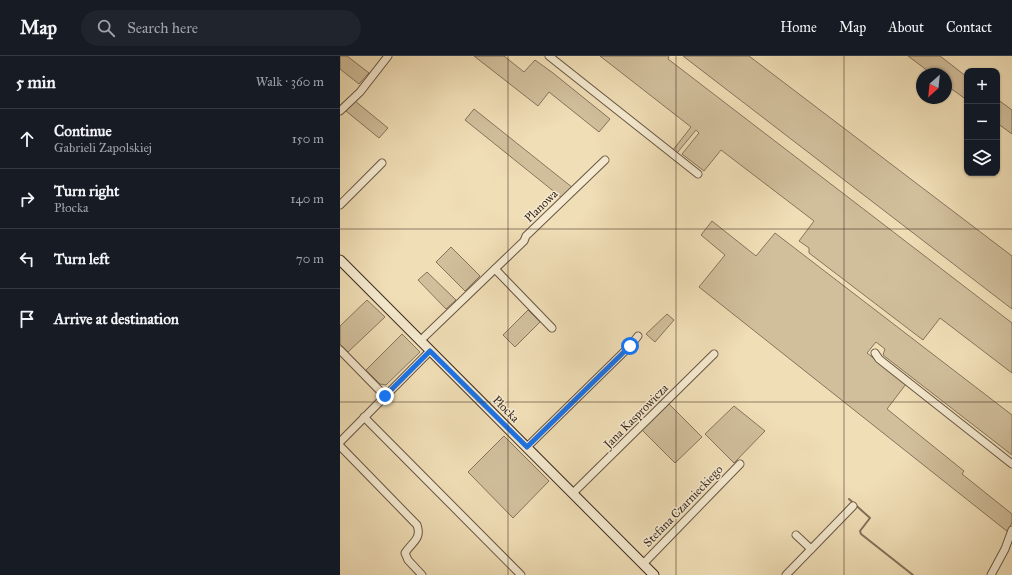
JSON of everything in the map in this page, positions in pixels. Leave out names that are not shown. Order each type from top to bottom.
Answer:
[{"type":"street","points":[[340,111],[360,92],[388,56]]},
{"type":"street","points":[[549,56],[698,174]]},
{"type":"street","name":"Planowa","points":[[420,340],[524,241],[526,236],[605,160]]},
{"type":"street","points":[[340,205],[382,163]]},
{"type":"street","name":"Płocka","points":[[340,260],[654,575]]},
{"type":"street","points":[[495,269],[552,328]]},
{"type":"street","points":[[527,447],[630,346],[638,336]]},
{"type":"street","points":[[340,350],[385,396]]},
{"type":"street","points":[[340,442],[430,351]]},
{"type":"street","points":[[874,353],[879,359],[1012,464]]},
{"type":"street","name":"Jana Kasprowicza","points":[[573,493],[714,354]]},
{"type":"street","points":[[364,417],[521,575]]},
{"type":"street","points":[[340,446],[417,525],[419,531],[417,538],[405,553],[408,560],[422,575]]},
{"type":"street","name":"Stefana Czarnieckiego","points":[[643,564],[740,464]]},
{"type":"street","points":[[786,575],[853,506]]},
{"type":"street","points":[[991,575],[1005,549],[1012,530]]},
{"type":"street","points":[[796,535],[811,549]]},
{"type":"shaded area","points":[[340,56],[347,56],[369,73],[359,84],[340,69]]},
{"type":"shaded area","points":[[474,56],[504,56],[524,72],[535,60],[610,119],[599,132],[549,92],[538,106]]},
{"type":"shaded area","points":[[600,56],[669,56],[668,59],[1012,323],[1012,373],[940,318],[923,340],[809,253],[809,248],[799,241],[814,221],[721,150],[704,171],[682,154],[699,133],[696,130],[677,153],[673,150],[691,127]]},
{"type":"shaded area","points":[[683,56],[749,56],[1012,256],[1012,309]]},
{"type":"shaded area","points":[[908,56],[940,56],[964,75],[964,98],[952,89],[952,68],[924,68]]},
{"type":"shaded area","points":[[355,101],[388,128],[379,138],[346,111]]},
{"type":"shaded area","points":[[1000,101],[1012,110],[1012,134],[1000,125]]},
{"type":"shaded area","points":[[474,109],[573,188],[562,198],[465,120]]},
{"type":"shaded area","points":[[712,221],[756,256],[775,233],[1012,415],[1012,455],[883,355],[885,349],[876,342],[867,353],[906,384],[887,409],[964,471],[962,474],[1012,514],[1012,522],[1008,532],[699,287],[725,255],[701,235]]},
{"type":"shaded area","points":[[451,247],[480,276],[465,291],[436,262]]},
{"type":"shaded area","points":[[427,272],[456,300],[446,309],[418,280]]},
{"type":"shaded area","points":[[367,300],[385,317],[348,352],[340,344],[340,326]]},
{"type":"shaded area","points":[[528,310],[540,322],[515,347],[503,335]]},
{"type":"shaded area","points":[[667,314],[674,320],[655,342],[646,334]]},
{"type":"shaded area","points":[[402,334],[420,352],[386,385],[380,384],[366,370]]},
{"type":"shaded area","points":[[669,404],[702,437],[675,463],[642,430]]},
{"type":"shaded area","points":[[734,406],[765,431],[734,463],[705,434]]},
{"type":"shaded area","points":[[504,436],[549,481],[513,518],[468,472]]},
{"type":"waterway","points":[[849,499],[870,518],[860,531],[861,534],[913,575]]},
{"type":"route","points":[[385,396],[430,351],[527,447],[630,346]]}]
